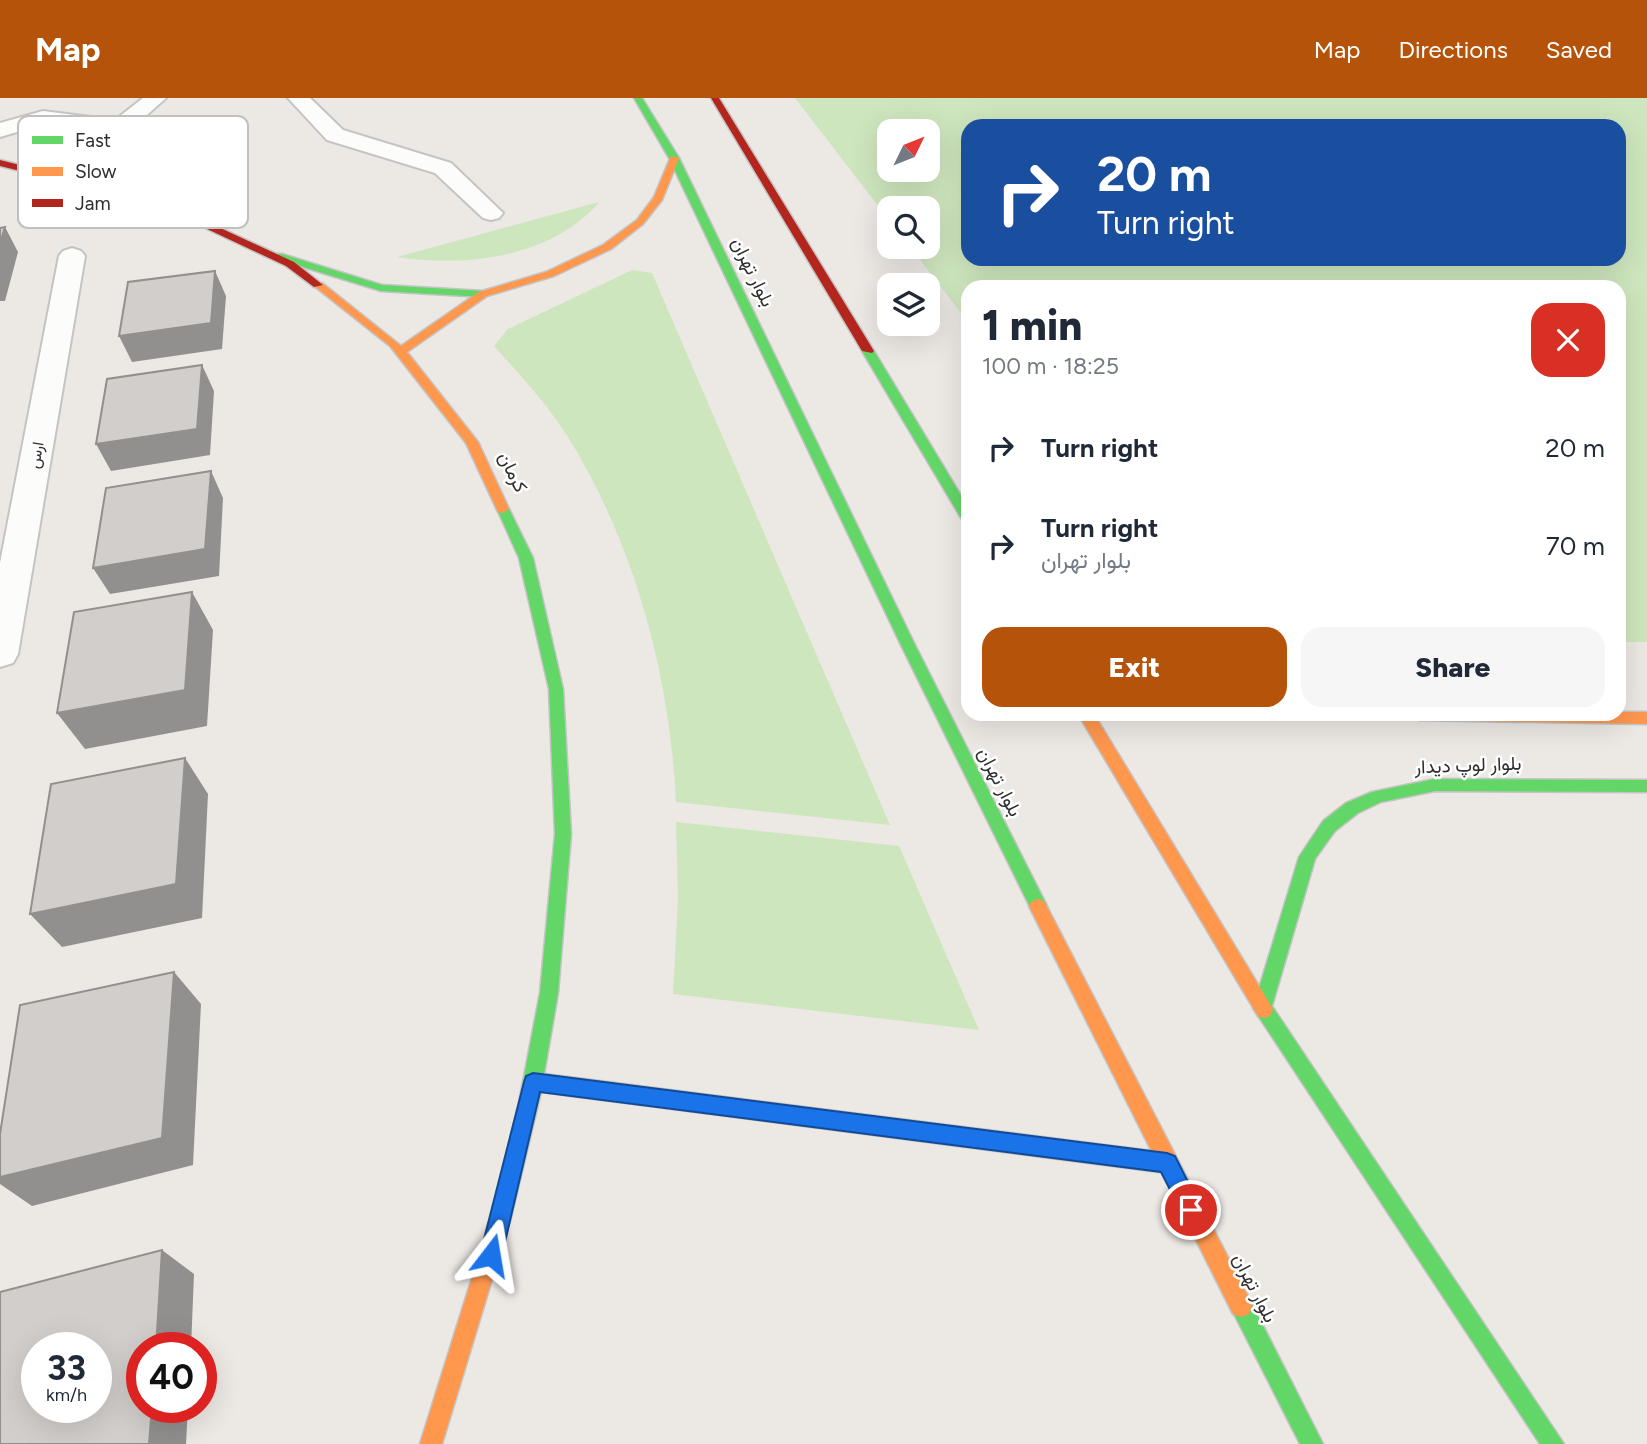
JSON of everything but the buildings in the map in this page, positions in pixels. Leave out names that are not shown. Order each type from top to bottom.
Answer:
[{"type":"main road","name":"بلوار تهران","points":[[638,98],[674,158],[908,645],[1167,1163],[1312,1444]]},
{"type":"main road","points":[[715,98],[961,505]]},
{"type":"main road","points":[[278,256],[337,277],[381,288],[483,294],[550,274],[607,247],[640,222],[659,198],[674,158]]},
{"type":"main road","name":"کرمان","points":[[0,163],[18,167]]},
{"type":"main road","name":"کرمان","points":[[219,228],[278,256],[322,283],[364,315],[403,350],[471,436],[499,488],[524,547],[543,614],[557,690],[563,777],[562,877],[550,992],[533,1082],[485,1279],[431,1444]]},
{"type":"main road","points":[[403,350],[483,294]]},
{"type":"main road","points":[[1626,718],[1647,718]]},
{"type":"main road","points":[[1090,721],[1262,1008],[1553,1444]]},
{"type":"main road","name":"بلوار لوپ دیدار","points":[[1262,1008],[1299,878],[1310,851],[1326,828],[1349,810],[1408,787],[1451,783],[1647,786]]},
{"type":"main road","points":[[533,1082],[1167,1163]]},
{"type":"street","points":[[134,116],[156,98]]},
{"type":"street","points":[[298,98],[335,135],[443,168],[491,213]]},
{"type":"street","points":[[28,116],[46,107],[79,116]]},
{"type":"street","points":[[0,130],[18,121]]},
{"type":"street","name":"ارس","points":[[0,654],[72,256]]},
{"type":"green space","points":[[795,98],[1647,98],[1647,642],[1626,642],[1626,280],[961,280],[961,313],[940,286],[940,273],[930,273],[919,259],[940,259],[940,196],[877,196],[877,204]]},
{"type":"green space","points":[[599,202],[580,221],[558,235],[506,254],[450,261],[397,257]]},
{"type":"green space","points":[[632,270],[652,273],[890,825],[676,802],[666,707],[657,660],[630,567],[592,479],[568,437],[533,390],[494,346],[508,329]]},
{"type":"green space","points":[[676,822],[899,846],[979,1030],[673,994],[678,899]]},
{"type":"traffic: fast","points":[[638,98],[674,158],[908,645],[1038,906]]},
{"type":"traffic: fast","points":[[278,256],[381,288],[483,294]]},
{"type":"traffic: fast","points":[[868,351],[961,506]]},
{"type":"traffic: fast","points":[[501,1217],[528,1108],[549,993],[563,834],[556,689],[526,558],[503,509]]},
{"type":"traffic: fast","points":[[1262,1008],[1307,857],[1329,826],[1352,808],[1378,796],[1435,785],[1647,786]]},
{"type":"traffic: fast","points":[[1264,1010],[1553,1444]]},
{"type":"traffic: fast","points":[[533,1082],[1167,1163]]},
{"type":"traffic: fast","points":[[1241,1306],[1312,1444]]},
{"type":"traffic: slow","points":[[403,350],[483,294],[550,274],[607,247],[640,222],[659,198],[674,158]]},
{"type":"traffic: slow","points":[[318,285],[394,344],[472,442],[503,509]]},
{"type":"traffic: slow","points":[[1626,718],[1647,718]]},
{"type":"traffic: slow","points":[[1090,721],[1264,1010]]},
{"type":"traffic: slow","points":[[1038,906],[1241,1306]]},
{"type":"traffic: slow","points":[[431,1444],[501,1217]]},
{"type":"traffic: jam","points":[[715,98],[868,351]]},
{"type":"traffic: jam","points":[[0,163],[18,168]]},
{"type":"traffic: jam","points":[[213,228],[290,264],[318,285]]},
{"type":"route","points":[[491,1255],[533,1082],[1167,1163],[1191,1210]]}]
